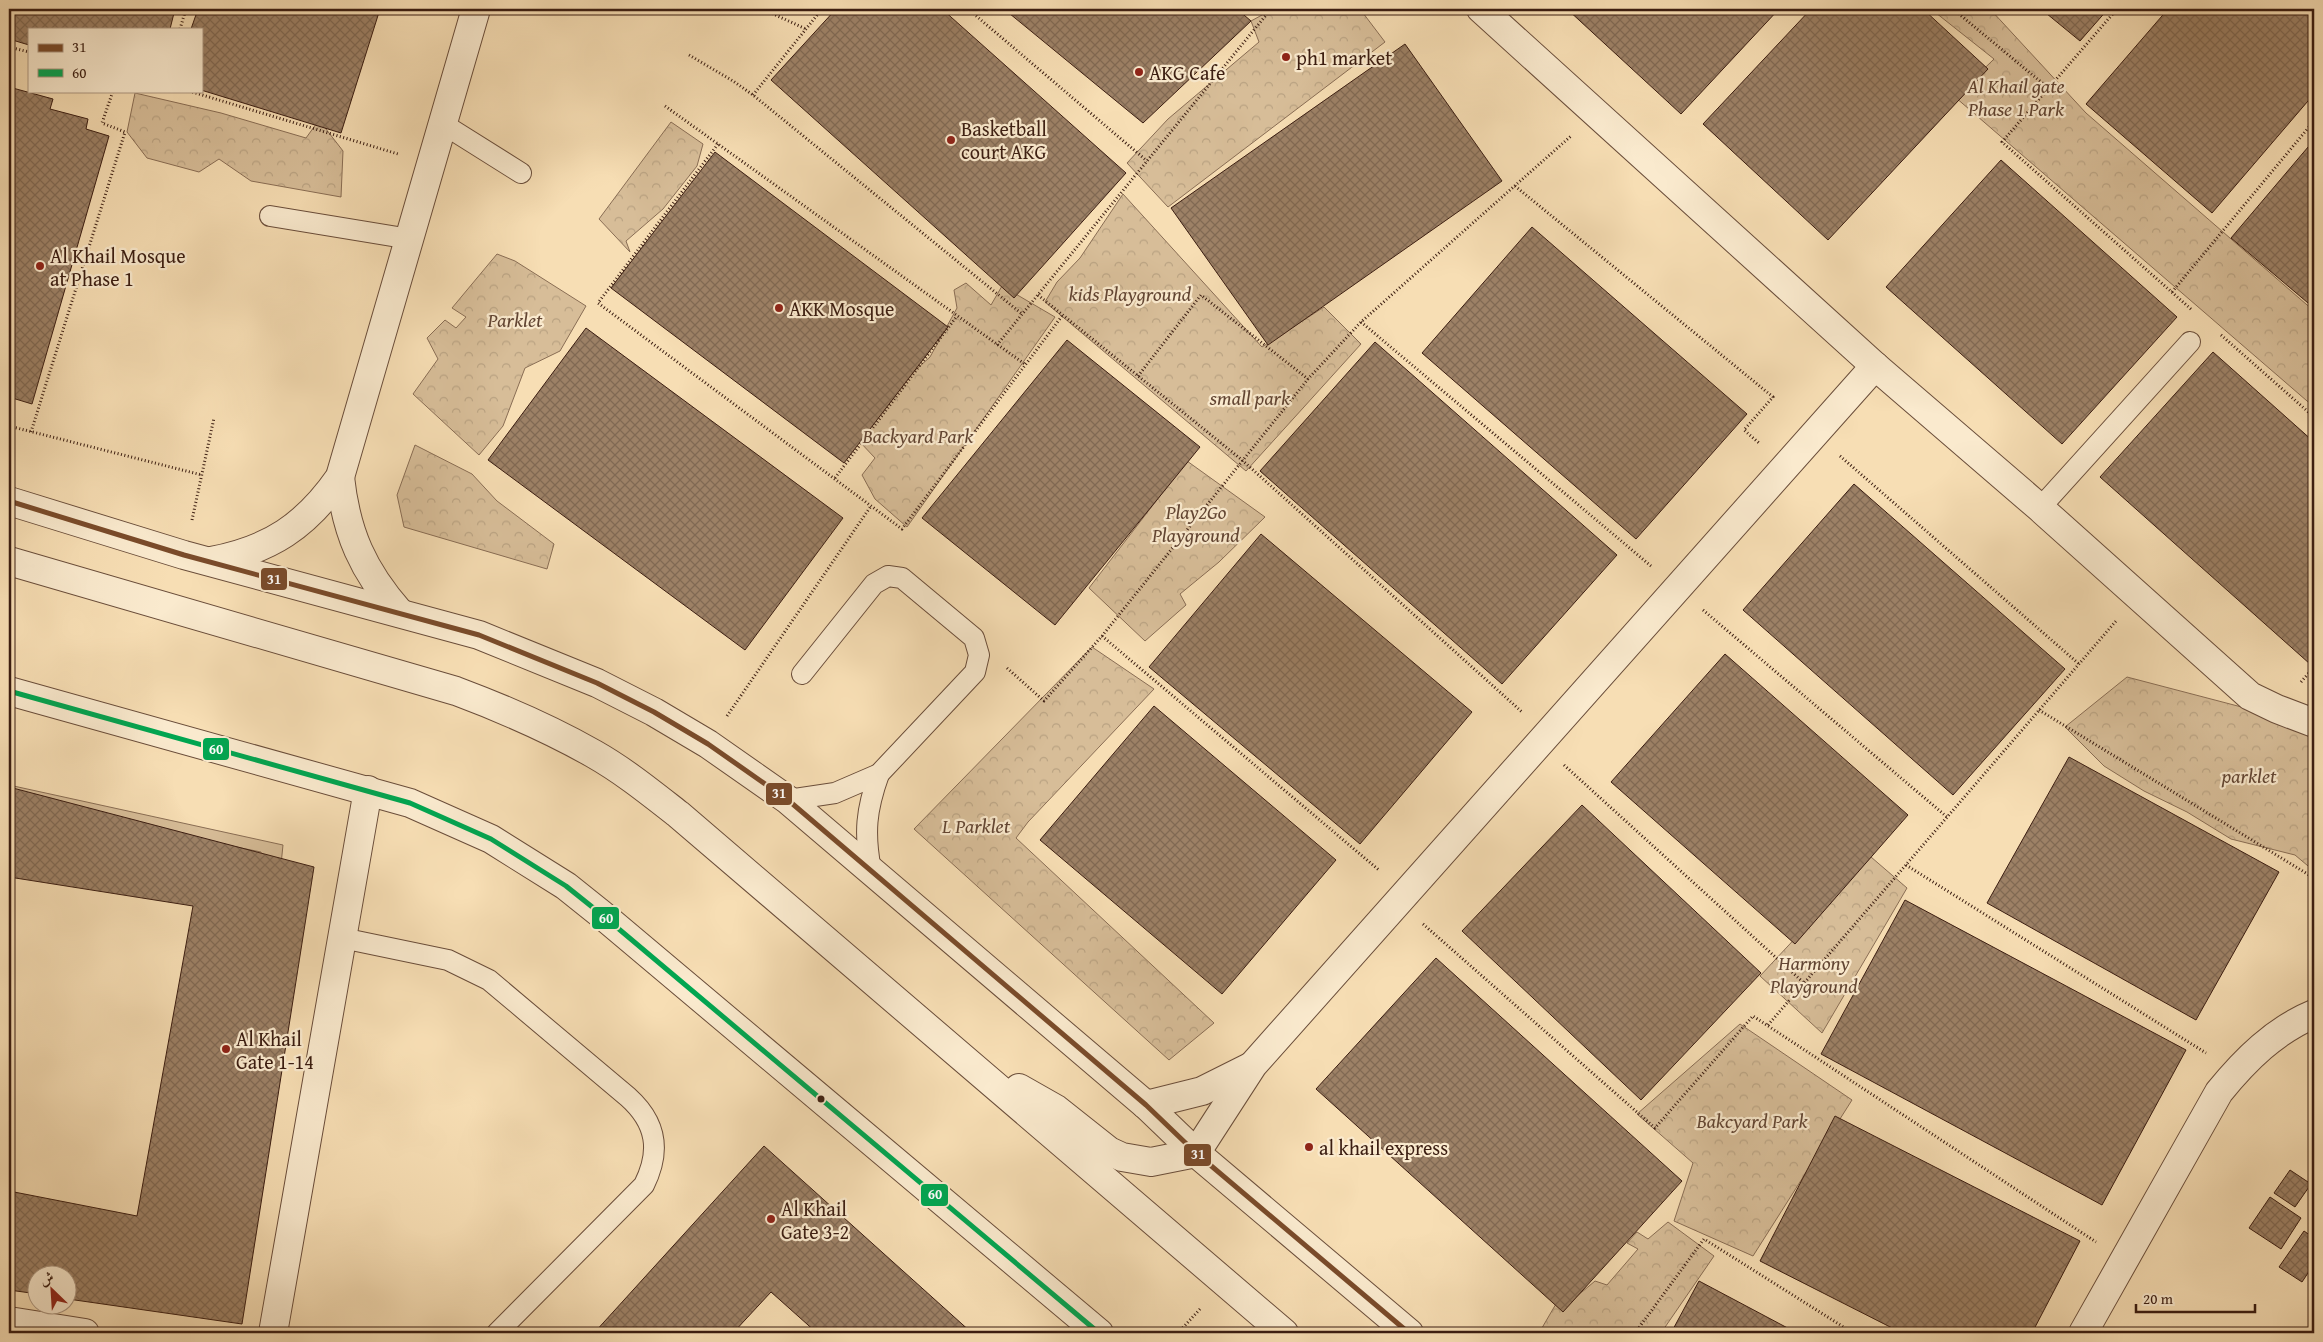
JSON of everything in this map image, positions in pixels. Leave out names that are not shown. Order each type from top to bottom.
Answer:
[{"type":"street","points":[[211,561],[237,556],[262,547],[286,534],[307,518],[325,499],[340,477],[476,9]]},
{"type":"street","points":[[1481,9],[1598,112],[1875,366],[2040,508],[2250,696],[2314,723]]},
{"type":"street","points":[[983,1073],[1021,1088],[1056,1109],[1109,1151],[1122,1157],[1136,1161],[1151,1162],[1196,1153],[1254,1065],[1875,366]]},
{"type":"street","points":[[340,477],[346,515],[352,536],[364,564],[380,590],[400,614]]},
{"type":"street","points":[[9,501],[184,555],[479,635],[539,657],[597,683],[654,712],[708,744],[788,800],[1146,1105],[1196,1153],[1409,1333]]},
{"type":"street","points":[[9,561],[456,691],[504,709],[595,755],[638,783],[678,814],[983,1073],[1284,1333]]},
{"type":"street","points":[[9,691],[410,803],[475,831],[530,861],[566,886],[1099,1333]]},
{"type":"street","points":[[273,1333],[368,790]]},
{"type":"street","points":[[2082,1333],[2219,1092],[2236,1071],[2265,1043],[2299,1020],[2314,1014]]},
{"type":"street","points":[[1146,1105],[1175,1100],[1202,1091],[1254,1065]]},
{"type":"street","points":[[9,1320],[85,1333]]},
{"type":"lane","points":[[443,124],[521,173]]},
{"type":"lane","points":[[270,216],[410,239]]},
{"type":"lane","points":[[2040,508],[2190,342]]},
{"type":"lane","points":[[788,800],[835,794],[879,774],[976,672],[979,655],[974,638],[902,578],[888,576],[874,584],[802,674]]},
{"type":"lane","points":[[871,870],[866,846],[866,821],[871,797],[879,774]]},
{"type":"lane","points":[[342,938],[448,960],[489,980],[641,1108],[649,1123],[654,1140],[655,1155],[644,1185],[497,1333]]},
{"type":"path","points":[[180,28],[186,9]]},
{"type":"path","points":[[753,95],[822,9]]},
{"type":"path","points":[[968,9],[1147,161]]},
{"type":"path","points":[[997,345],[1272,9],[1365,13],[1369,9]]},
{"type":"path","points":[[1953,9],[2047,87]]},
{"type":"path","points":[[2117,9],[2047,87],[2002,142],[2193,311]]},
{"type":"path","points":[[768,12],[806,29]]},
{"type":"path","points":[[9,47],[28,52]]},
{"type":"path","points":[[688,55],[711,67],[753,95],[1022,314]]},
{"type":"path","points":[[31,432],[125,132],[102,123],[113,92]]},
{"type":"path","points":[[191,92],[430,164]]},
{"type":"path","points":[[665,106],[1026,365]]},
{"type":"path","points":[[974,638],[1044,701],[1102,636],[1308,379],[1361,322],[1598,112]]},
{"type":"path","points":[[2172,292],[2314,121]]},
{"type":"path","points":[[718,144],[598,304],[902,529],[1062,316]]},
{"type":"path","points":[[1515,186],[1773,397],[1744,430],[1786,467]]},
{"type":"path","points":[[1038,295],[1242,460],[1804,983]]},
{"type":"path","points":[[1138,376],[1201,296],[1308,379]]},
{"type":"path","points":[[835,478],[957,316]]},
{"type":"path","points":[[1361,322],[1947,816]]},
{"type":"path","points":[[2214,330],[2314,417]]},
{"type":"path","points":[[2310,412],[2314,407]]},
{"type":"path","points":[[184,555],[214,418]]},
{"type":"path","points":[[9,426],[202,475]]},
{"type":"path","points":[[1814,434],[2079,664]]},
{"type":"path","points":[[708,744],[871,506]]},
{"type":"path","points":[[1768,1026],[2138,596]]},
{"type":"path","points":[[1102,636],[1402,898],[1655,1128],[1753,1016],[2124,1260]]},
{"type":"path","points":[[2040,710],[2314,878]]},
{"type":"path","points":[[1906,865],[2236,1071]]},
{"type":"path","points":[[1635,1333],[1704,1238],[1853,1333]]},
{"type":"green space","points":[[1273,9],[1360,9],[1385,42],[1168,207],[1127,163],[1168,119],[1259,42],[1251,21]]},
{"type":"green space","name":"Al Khail gate Phase 1 Park","points":[[1931,9],[1990,9],[2086,113],[2314,311],[2314,407],[1955,97],[1994,59]]},
{"type":"green space","points":[[135,93],[221,113],[306,138],[319,120],[343,151],[341,197],[251,181],[219,159],[199,172],[147,158],[127,132]]},
{"type":"green space","points":[[671,122],[703,144],[697,166],[663,209],[626,241],[630,252],[599,219]]},
{"type":"green space","points":[[1123,194],[1262,347],[1324,307],[1361,344],[1246,471],[1045,302],[1057,282],[1080,258]]},
{"type":"green space","name":"Parklet","points":[[497,254],[515,261],[586,306],[560,351],[525,368],[503,426],[479,455],[413,394],[438,359],[427,338],[445,320],[456,328],[466,317],[452,308]]},
{"type":"green space","name":"Backyard Park","points":[[966,283],[991,305],[1002,286],[1055,317],[907,527],[875,499],[862,475],[875,458],[859,441],[900,384],[930,357],[957,308],[954,290]]},
{"type":"green space","points":[[415,445],[472,474],[497,501],[554,544],[547,569],[404,527],[397,495]]},
{"type":"green space","name":"Play2Go Playground","points":[[1187,461],[1265,517],[1219,562],[1180,594],[1186,605],[1145,641],[1089,588]]},
{"type":"green space","name":"L Parklet","points":[[1092,647],[1154,689],[1028,822],[1016,838],[1214,1023],[1169,1060],[914,829]]},
{"type":"green space","name":"parklet","points":[[2127,677],[2314,726],[2314,871],[2295,855],[2231,839],[2187,812],[2144,791],[2104,766],[2065,727]]},
{"type":"green space","points":[[9,785],[283,845],[278,894],[263,886],[261,852],[9,801]]},
{"type":"green space","name":"Harmony Playground","points":[[1871,857],[1907,888],[1822,1033],[1760,976]]},
{"type":"green space","name":"Bakcyard Park","points":[[1740,1024],[1852,1100],[1753,1256],[1674,1221],[1693,1163],[1637,1114]]},
{"type":"green space","points":[[1668,1222],[1714,1256],[1661,1333],[1539,1333],[1560,1297],[1570,1302],[1595,1281],[1607,1285],[1638,1249],[1627,1243],[1637,1232],[1648,1239]]},
{"type":"building","points":[[9,9],[175,9],[170,28],[28,28],[28,45],[9,39]]},
{"type":"building","points":[[198,9],[380,9],[341,133],[202,90],[202,28],[191,28]]},
{"type":"building","name":"Basketball court AKG","points":[[836,9],[942,9],[1126,173],[1014,298],[771,80]]},
{"type":"building","name":"AKG Cafe","points":[[1004,9],[1237,9],[1251,21],[1143,123]]},
{"type":"building","points":[[1567,9],[1779,9],[1681,114]]},
{"type":"building","points":[[1811,9],[1923,9],[1988,69],[1828,240],[1703,124]]},
{"type":"building","points":[[2041,9],[2108,9],[2080,41]]},
{"type":"building","points":[[2168,9],[2314,9],[2314,94],[2212,213],[2086,104]]},
{"type":"building","points":[[1405,44],[1502,181],[1268,345],[1171,208]]},
{"type":"building","name":"Al Khail Mosque at Phase 1","points":[[9,87],[53,99],[50,109],[88,119],[86,129],[109,136],[32,404],[9,397]]},
{"type":"building","points":[[2314,140],[2314,308],[2231,238]]},
{"type":"building","name":"AKK Mosque","points":[[715,152],[948,327],[844,463],[611,288]]},
{"type":"building","points":[[2001,160],[2177,317],[2062,444],[1886,287]]},
{"type":"building","points":[[1532,227],[1747,414],[1636,539],[1422,353]]},
{"type":"building","points":[[586,328],[843,518],[745,650],[488,460]]},
{"type":"building","points":[[1067,340],[1200,447],[1055,625],[922,518]]},
{"type":"building","points":[[1375,342],[1617,555],[1502,684],[1260,471]]},
{"type":"building","points":[[2213,352],[2314,442],[2314,659],[2310,664],[2100,477]]},
{"type":"building","points":[[1854,484],[2065,669],[1953,795],[1743,610]]},
{"type":"building","points":[[1261,534],[1472,712],[1360,844],[1149,667]]},
{"type":"building","points":[[1725,654],[1908,815],[1795,944],[1611,782]]},
{"type":"building","points":[[1154,706],[1336,860],[1222,994],[1040,840]]},
{"type":"building","points":[[2069,757],[2279,872],[2196,1020],[1987,903]]},
{"type":"building","name":"Al Khail Gate 1-14","points":[[9,787],[314,867],[242,1324],[78,1300],[78,1264],[28,1264],[28,1293],[9,1290],[9,1191],[137,1216],[193,906],[9,877]]},
{"type":"building","points":[[1582,805],[1761,973],[1641,1100],[1462,931]]},
{"type":"building","points":[[1905,900],[2186,1050],[2102,1205],[1821,1054]]},
{"type":"building","points":[[1436,958],[1682,1181],[1563,1312],[1316,1089]]},
{"type":"building","points":[[1835,1116],[2080,1241],[2032,1333],[1902,1333],[1760,1261]]},
{"type":"building","name":"Al Khail Gate 3-2","points":[[764,1146],[972,1333],[817,1333],[771,1292],[733,1333],[594,1333]]},
{"type":"building","points":[[2290,1170],[2311,1184],[2295,1207],[2274,1193]]},
{"type":"building","points":[[2270,1197],[2301,1218],[2281,1249],[2249,1228]]},
{"type":"building","points":[[2304,1231],[2314,1238],[2314,1264],[2302,1282],[2279,1267]]},
{"type":"building","points":[[1699,1281],[1797,1333],[1671,1333]]},
{"type":"transit line","name":"31","points":[[9,501],[184,555],[479,635],[597,683],[654,712],[708,744],[788,800],[1146,1105],[1196,1153],[1409,1333]]},
{"type":"transit line","name":"60","points":[[9,691],[410,803],[491,839],[566,886],[601,914],[1099,1333]]},
{"type":"place","name":"ph1 market","points":[[1286,57]]},
{"type":"place","name":"AKG Cafe","points":[[1139,72]]},
{"type":"place","name":"Basketball court AKG","points":[[951,140]]},
{"type":"place","name":"Al Khail Mosque at Phase 1","points":[[40,266]]},
{"type":"place","name":"AKK Mosque","points":[[779,308]]},
{"type":"place","name":"Al Khail Gate 1-14","points":[[226,1049]]},
{"type":"place","name":"al khail express","points":[[1309,1147]]},
{"type":"place","name":"Al Khail Gate 3-2","points":[[771,1219]]},
{"type":"park label","name":"kids Playground","points":[[1130,293]]},
{"type":"park label","name":"small park","points":[[1250,397]]}]
